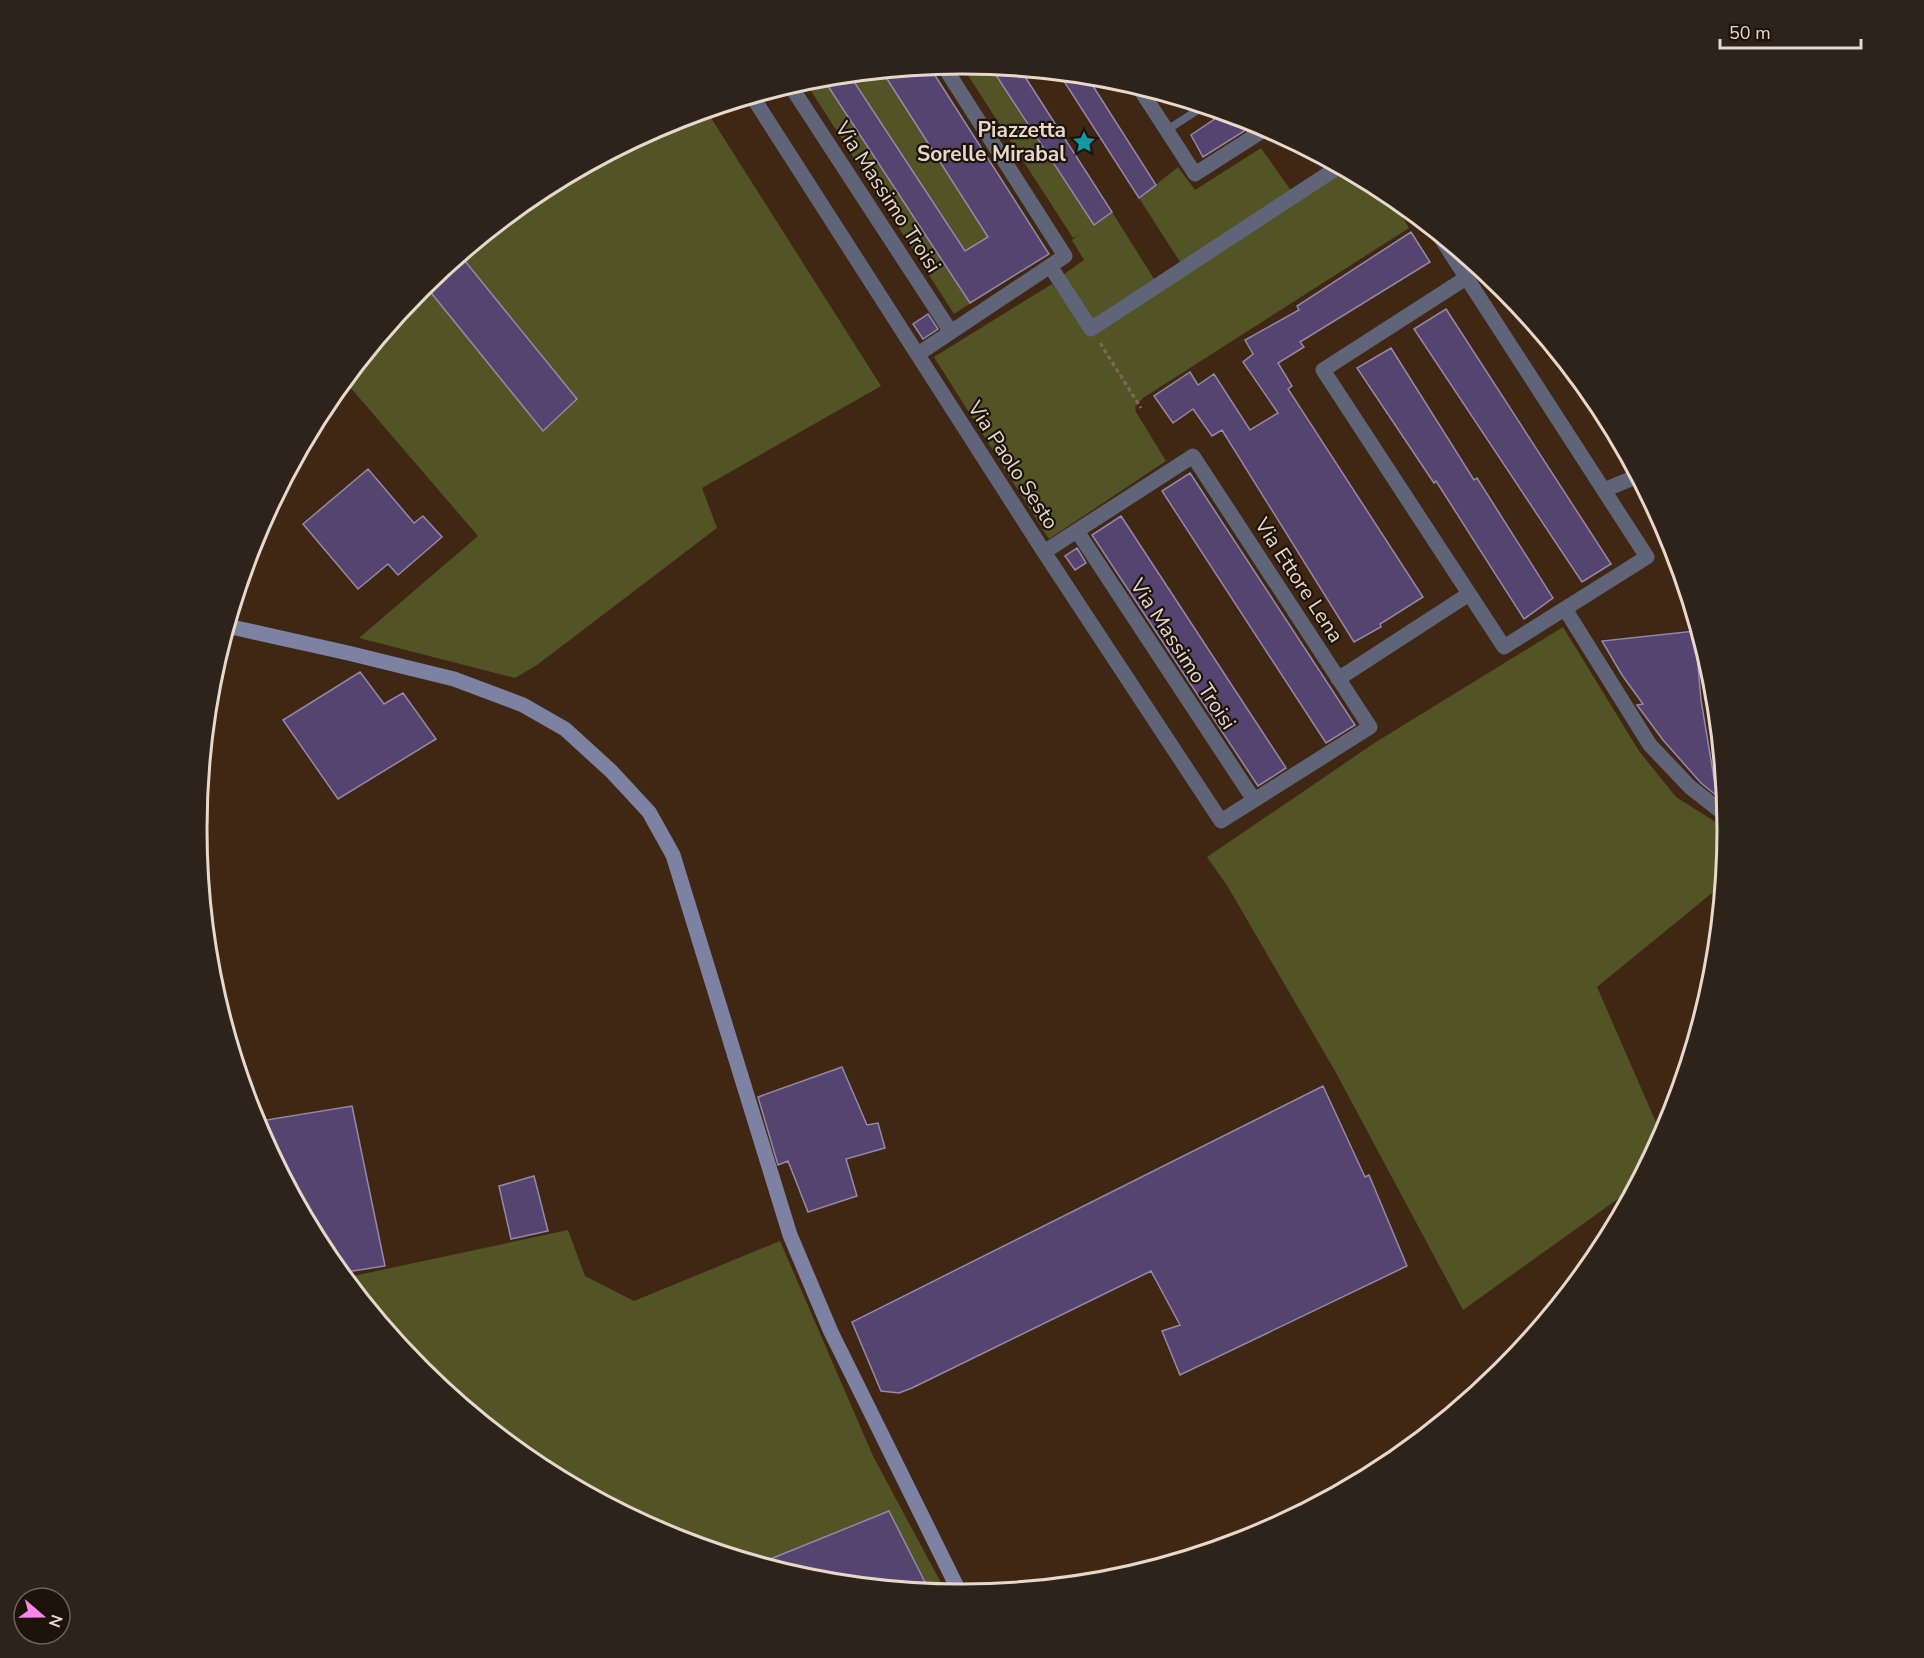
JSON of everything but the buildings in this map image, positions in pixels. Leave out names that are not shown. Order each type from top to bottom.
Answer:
[{"type":"street","points":[[918,354],[1065,256],[949,74]]},
{"type":"street","name":"Via Massimo Troisi","points":[[795,93],[951,332]]},
{"type":"street","points":[[1145,96],[1195,174],[1258,134]]},
{"type":"street","name":"Via Paolo Sesto","points":[[756,102],[1044,552],[1221,821],[1254,800]]},
{"type":"street","points":[[1050,266],[1090,328],[1332,171]]},
{"type":"street","points":[[1450,253],[1647,557],[1504,647],[1323,370],[1466,278]]},
{"type":"street","name":"Via Ettore Lena","points":[[1077,531],[1193,456],[1370,727],[1254,800]]},
{"type":"street","points":[[1604,490],[1631,479]]},
{"type":"street","points":[[1044,552],[1077,531]]},
{"type":"street","name":"Via Massimo Troisi","points":[[1077,531],[1254,800]]},
{"type":"street","points":[[1338,679],[1469,594]]},
{"type":"street","points":[[1565,609],[1650,745],[1690,787],[1717,808]]},
{"type":"street","points":[[233,628],[454,679],[523,705],[565,729],[611,771],[649,812],[674,855],[790,1235],[831,1332],[955,1584]]},
{"type":"lane","points":[[1167,130],[1196,111]]},
{"type":"path","points":[[1090,328],[1141,408]]},
{"type":"green space","points":[[967,74],[996,75],[1012,98],[1112,212],[1156,282],[1092,324],[1060,277],[1084,260],[1072,240],[1080,234],[1073,238]]},
{"type":"green space","points":[[886,78],[1013,276],[991,290],[854,82]]},
{"type":"green space","points":[[828,86],[971,303],[954,314],[810,89]]},
{"type":"green space","points":[[711,117],[881,386],[702,488],[717,528],[537,665],[515,678],[359,638],[478,536],[350,387],[394,331],[428,295],[502,230],[542,201],[628,151]]},
{"type":"green space","points":[[1261,148],[1292,192],[1182,265],[1139,198],[1178,167],[1195,190]]},
{"type":"green space","points":[[1339,174],[1401,214],[1409,228],[1143,398],[1135,407],[1136,412],[1166,461],[1049,539],[934,357],[1052,284],[1088,332]]},
{"type":"green space","points":[[1563,627],[1639,751],[1676,797],[1718,824],[1715,891],[1597,987],[1657,1125],[1640,1163],[1622,1196],[1463,1310],[1335,1071],[1228,887],[1207,857],[1376,742]]},
{"type":"green space","points":[[568,1230],[585,1276],[634,1301],[780,1241],[873,1456],[941,1584],[863,1578],[766,1559],[673,1527],[628,1507],[542,1457],[464,1397],[394,1327],[354,1276]]},
{"type":"place","name":"Piazzetta Sorelle Mirabal","points":[[1084,142]]}]
